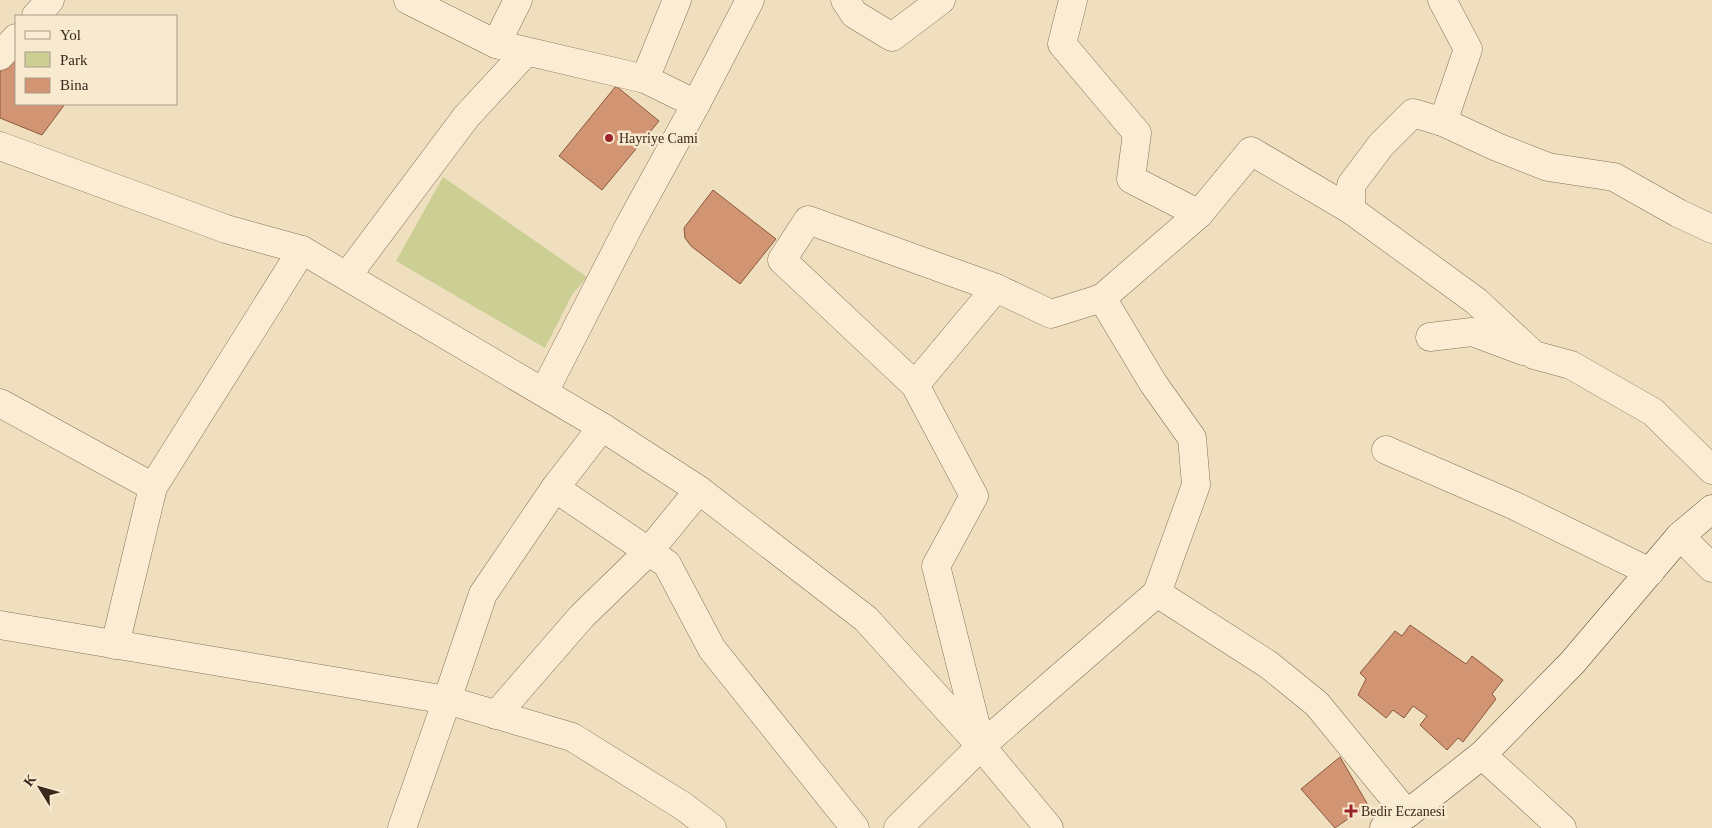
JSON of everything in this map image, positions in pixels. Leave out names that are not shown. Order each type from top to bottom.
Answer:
[{"type":"street","points":[[37,15],[50,0]]},
{"type":"street","points":[[408,0],[496,44],[645,80],[696,104]]},
{"type":"street","points":[[496,44],[518,0]]},
{"type":"street","points":[[645,80],[677,0]]},
{"type":"street","points":[[544,392],[628,226],[696,104],[750,0]]},
{"type":"street","points":[[845,0],[854,14],[892,37],[941,0]]},
{"type":"street","points":[[1073,0],[1062,44],[1137,133],[1131,179],[1199,214]]},
{"type":"street","points":[[1442,0],[1468,49],[1443,122]]},
{"type":"street","points":[[0,56],[15,39]]},
{"type":"street","points":[[347,276],[466,116],[526,52]]},
{"type":"street","points":[[1351,210],[1351,185],[1381,145],[1412,113],[1443,122],[1497,147],[1548,167],[1614,177],[1678,214],[1712,229]]},
{"type":"street","points":[[0,146],[226,229],[302,250],[544,392],[700,490],[866,619],[981,746],[1049,828]]},
{"type":"street","points":[[981,746],[936,566],[974,496],[915,385],[782,260],[808,220],[996,288],[1051,314],[1102,298],[1199,214],[1251,151],[1351,210],[1476,301],[1534,356]]},
{"type":"street","points":[[115,645],[153,486],[302,250]]},
{"type":"street","points":[[915,385],[996,288]]},
{"type":"street","points":[[898,828],[981,746],[1157,593],[1196,485],[1192,438],[1153,383],[1102,298]]},
{"type":"street","points":[[1430,337],[1472,332],[1534,356],[1571,365],[1653,412],[1712,470]]},
{"type":"street","points":[[0,403],[153,486]]},
{"type":"street","points":[[402,828],[483,594],[555,488],[602,427]]},
{"type":"street","points":[[1386,450],[1513,505],[1650,572]]},
{"type":"street","points":[[555,488],[667,564],[712,649],[855,828]]},
{"type":"street","points":[[496,715],[582,616],[648,551],[700,490]]},
{"type":"street","points":[[1384,828],[1407,814],[1482,755],[1572,663],[1680,536],[1712,509]]},
{"type":"street","points":[[1680,536],[1712,568]]},
{"type":"street","points":[[1157,593],[1269,665],[1317,704],[1407,814]]},
{"type":"street","points":[[0,625],[447,700],[572,737],[682,806],[712,828]]},
{"type":"street","points":[[1482,755],[1562,828]]},
{"type":"green space","points":[[443,177],[587,277],[572,295],[545,348],[396,261]]},
{"type":"building","points":[[15,55],[15,105],[64,105],[42,135],[0,118],[0,72]]},
{"type":"building","name":"Hayriye Cami","points":[[616,86],[659,121],[602,190],[559,156]]},
{"type":"building","points":[[713,190],[776,239],[740,284],[691,246],[685,238],[684,228]]},
{"type":"building","points":[[1410,625],[1466,664],[1472,656],[1503,680],[1492,694],[1496,699],[1463,742],[1458,738],[1447,750],[1420,725],[1427,716],[1413,706],[1404,718],[1393,710],[1386,718],[1358,695],[1366,679],[1360,673],[1395,631],[1402,636]]},
{"type":"building","points":[[1340,757],[1368,805],[1335,828],[1301,789]]},
{"type":"place","name":"Hayriye Cami","points":[[609,138]]},
{"type":"place","name":"Bedir Eczanesi","points":[[1351,811]]}]
